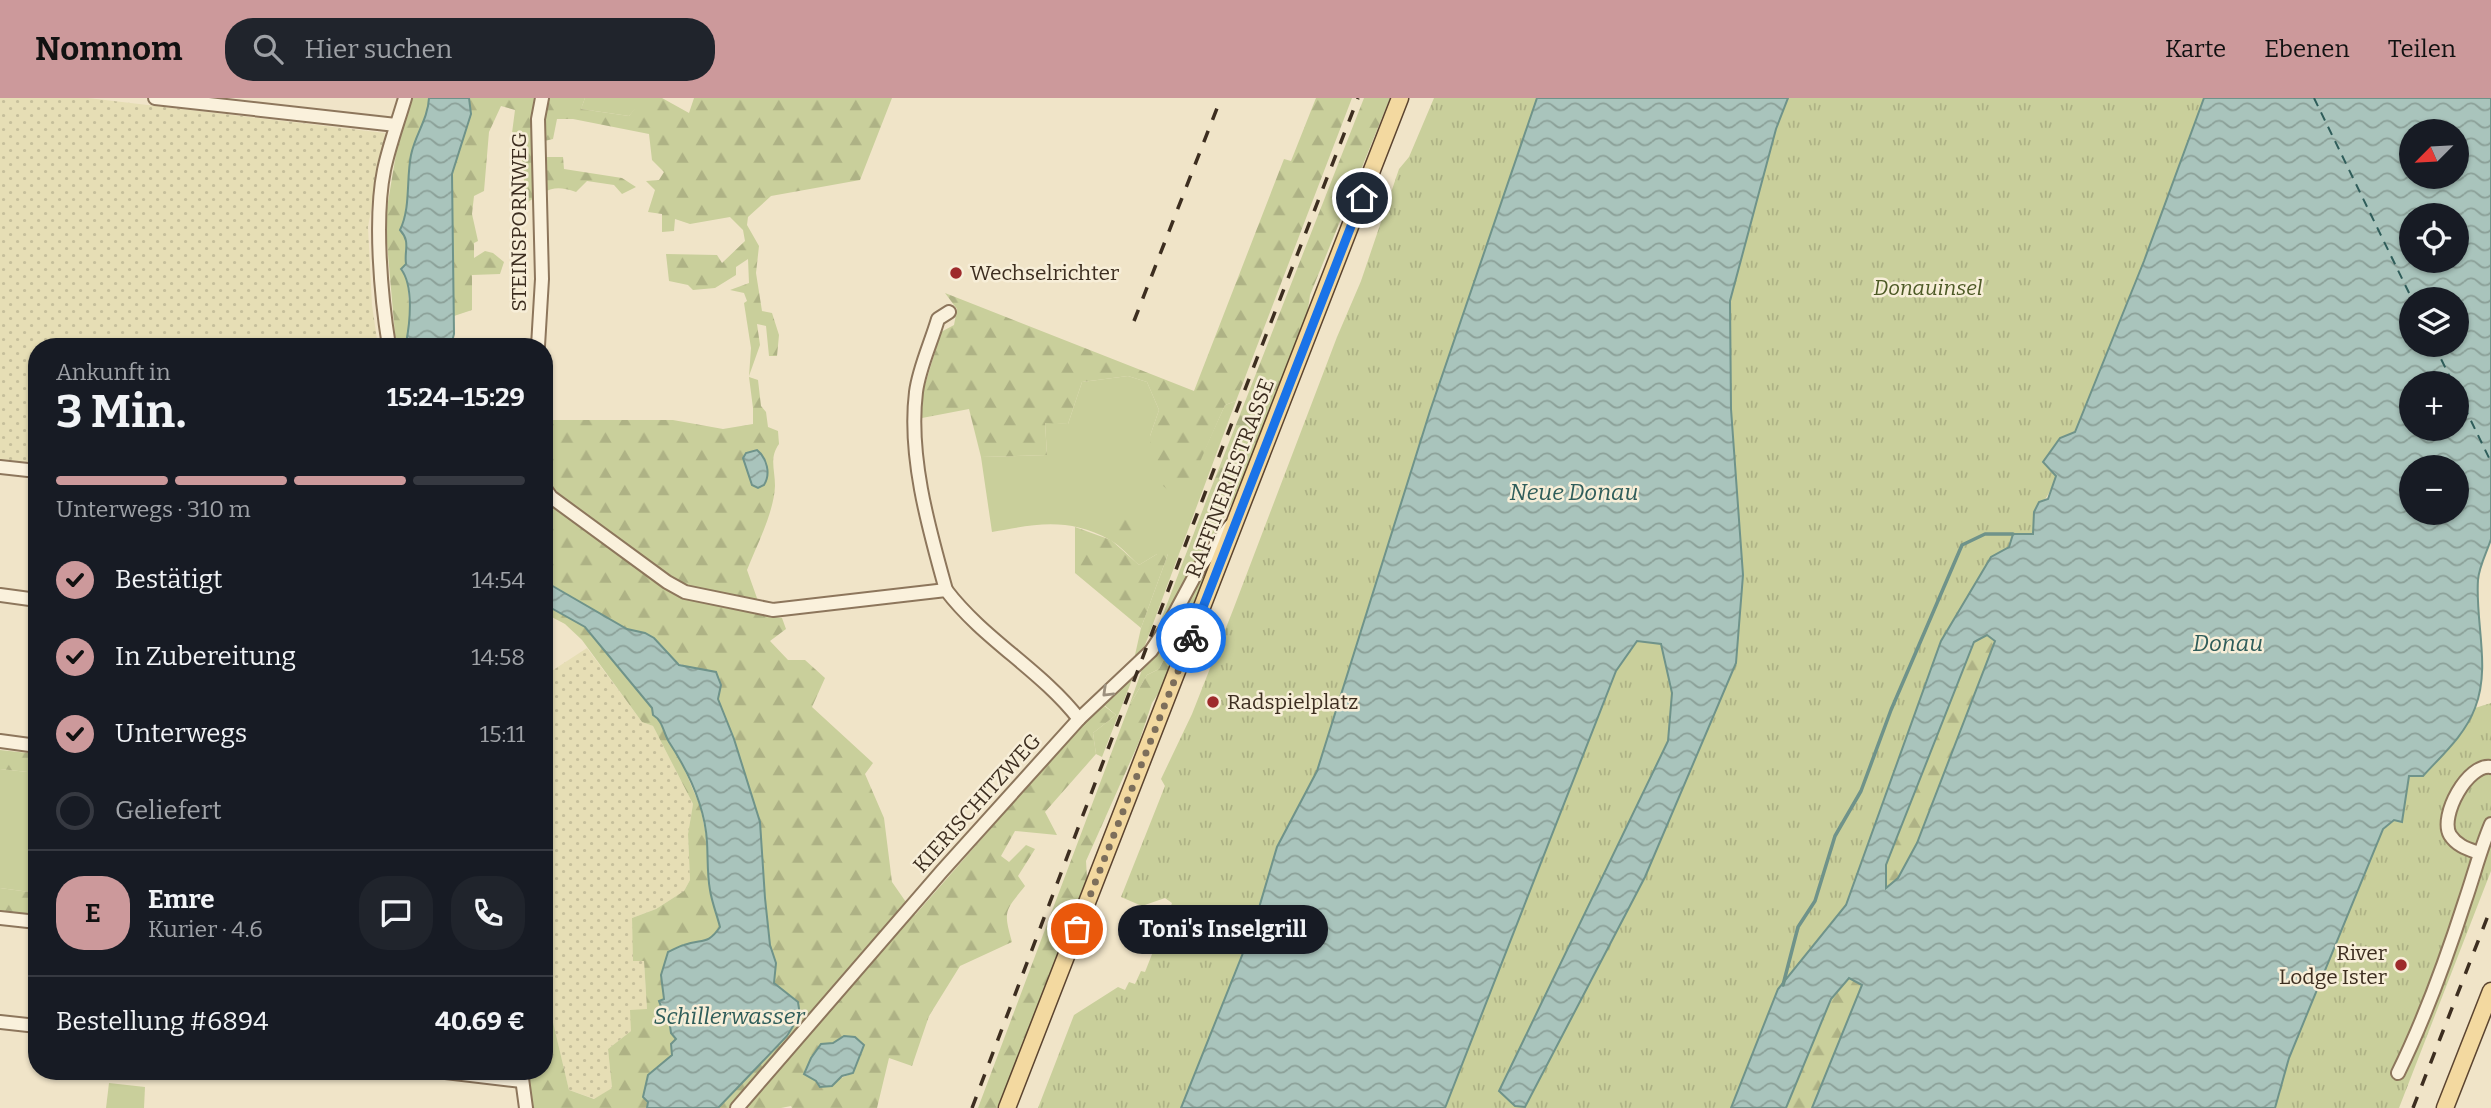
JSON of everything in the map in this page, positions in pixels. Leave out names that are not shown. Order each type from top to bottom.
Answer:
[{"type":"main road","name":"RAFFINERIESTRASSE","points":[[1007,1108],[1400,98]]},
{"type":"main road","points":[[2445,1108],[2491,991]]},
{"type":"street","points":[[155,98],[396,125]]},
{"type":"street","points":[[388,338],[379,221],[384,172],[405,98]]},
{"type":"street","name":"STEINSPORNWEG","points":[[538,338],[542,279],[538,119],[542,98]]},
{"type":"street","points":[[949,313],[939,319],[917,389],[915,419],[926,519],[946,590],[964,615],[1064,699],[1079,719]]},
{"type":"street","points":[[0,467],[28,470]]},
{"type":"street","points":[[553,498],[667,582],[685,592],[773,610],[946,590]]},
{"type":"street","name":"KIERISCHITZWEG","points":[[737,1108],[942,871],[1079,719],[1156,644],[1199,568],[1236,518]]},
{"type":"street","points":[[0,595],[28,599]]},
{"type":"street","points":[[0,741],[28,745]]},
{"type":"street","points":[[2479,853],[2460,845],[2451,836],[2446,823],[2448,812],[2468,778],[2478,768],[2491,767]]},
{"type":"street","points":[[2398,1073],[2416,1036],[2491,824]]},
{"type":"street","points":[[0,918],[28,921]]},
{"type":"street","points":[[0,1022],[28,1025]]},
{"type":"street","points":[[522,1080],[526,1108]]},
{"type":"shaded area","points":[[0,98],[88,98],[385,133],[368,227],[372,305],[377,338],[28,338],[28,464],[0,461]]},
{"type":"shaded area","points":[[587,648],[642,722],[653,726],[693,804],[688,834],[690,880],[684,891],[656,909],[632,918],[634,961],[644,961],[647,1009],[631,1031],[608,1049],[612,1088],[595,1099],[569,1090],[553,1023],[553,670]]},
{"type":"green space","points":[[411,98],[429,98],[411,155],[406,212],[400,230],[406,236],[408,248],[406,264],[409,338],[395,338],[385,220],[397,148]]},
{"type":"green space","points":[[469,98],[585,98],[581,109],[629,116],[643,98],[662,98],[689,113],[694,98],[892,98],[860,180],[771,196],[748,217],[747,225],[759,246],[756,273],[762,311],[772,313],[779,335],[777,356],[769,356],[766,326],[757,324],[760,345],[749,376],[751,348],[744,303],[747,301],[744,293],[730,290],[749,283],[748,259],[736,267],[736,275],[715,288],[693,290],[688,285],[669,281],[666,254],[717,255],[722,263],[745,241],[743,230],[730,217],[690,224],[675,219],[674,231],[662,232],[662,214],[648,212],[655,190],[646,181],[659,180],[664,172],[652,160],[649,134],[573,119],[557,119],[553,139],[540,142],[541,157],[563,157],[564,169],[622,178],[636,187],[622,194],[614,185],[587,181],[576,192],[556,188],[528,202],[521,200],[525,192],[520,135],[512,133],[515,110],[501,106],[489,132],[484,191],[474,196],[472,214],[478,241],[474,243],[474,258],[485,251],[493,253],[504,262],[500,274],[472,275],[472,310],[454,316],[452,174],[471,114]]},
{"type":"green space","points":[[585,98],[644,99],[629,116],[581,109]]},
{"type":"green space","points":[[1316,98],[1352,98],[1236,401],[1225,405],[1188,489],[1170,492],[1152,476],[1150,436],[1159,410],[1147,382],[1128,376],[1082,382],[1068,424],[1045,423],[1047,455],[981,457],[969,409],[922,418],[921,398],[941,332],[954,325],[957,309],[945,293],[1194,391],[1284,159],[1291,161]]},
{"type":"green space","points":[[1364,98],[1390,98],[1310,295],[1306,324],[1240,489],[1229,497],[1208,496]]},
{"type":"green space","points":[[1434,98],[1537,98],[1430,411],[1317,771],[1277,847],[1253,928],[1181,1108],[1038,1108],[1074,1015],[1118,987],[1125,990],[1129,982],[1135,984],[1141,971],[1145,972],[1172,903],[1165,898],[1142,906],[1121,897],[1165,786],[1161,779],[1192,714],[1233,610],[1361,281],[1399,169],[1409,157]]},
{"type":"green space","name":"Donauinsel","points":[[1788,98],[2204,98],[2144,261],[2075,433],[2060,438],[2055,478],[2048,495],[2034,512],[2033,534],[1991,557],[1941,641],[1846,906],[1778,989],[1731,1108],[1445,1108],[1616,671],[1637,641],[1662,644],[1672,693],[1668,741],[1499,1091],[1515,1106],[1525,1107],[1645,877],[1731,409],[1730,301],[1776,129]]},
{"type":"green space","points":[[1128,376],[1147,382],[1159,410],[1150,436],[1187,489],[1225,405],[1236,401],[1141,656],[1135,655],[1141,628],[1168,554],[1157,554],[1139,565],[1110,540],[1066,525],[1038,525],[992,532],[981,457],[1047,455],[1045,422],[1068,424],[1082,382]]},
{"type":"green space","points":[[749,377],[758,380],[761,406],[766,412],[768,427],[778,431],[779,444],[773,459],[775,486],[772,507],[747,570],[763,615],[782,618],[786,629],[770,641],[788,660],[805,660],[825,678],[812,707],[873,763],[865,774],[884,818],[892,882],[915,915],[1076,731],[1103,705],[1116,715],[1093,733],[1096,754],[1045,812],[1057,835],[1015,831],[1001,856],[1009,862],[1026,845],[1035,849],[1018,876],[1025,886],[1008,911],[1007,923],[1012,942],[960,966],[929,1016],[912,1066],[889,1058],[877,1108],[718,1108],[787,1036],[800,1015],[798,1002],[774,983],[776,963],[770,945],[760,822],[734,739],[718,699],[685,666],[673,661],[654,638],[627,629],[553,586],[553,420],[673,420],[723,429],[753,424]],"holes":[[[833,1043],[853,1073],[820,1087],[816,1081],[821,1044]]]},
{"type":"green space","points":[[1240,489],[1151,646],[1208,496],[1229,497]]},
{"type":"green space","points":[[1126,498],[1134,502],[1135,518],[1143,530],[1125,547],[1109,531]]},
{"type":"green space","points":[[1075,527],[1111,540],[1139,565],[1157,554],[1168,554],[1141,628],[1075,573]]},
{"type":"green space","points":[[1207,566],[1209,569],[1187,631],[1178,632],[1159,669],[1147,675],[1129,706],[1145,661]]},
{"type":"green space","points":[[553,609],[585,627],[652,708],[677,752],[700,806],[707,840],[710,892],[720,927],[706,940],[686,944],[661,975],[664,999],[662,1009],[671,1015],[676,1039],[671,1044],[672,1055],[648,1075],[647,1108],[532,1108],[528,1080],[553,1080],[553,1022],[569,1090],[594,1099],[612,1088],[608,1049],[631,1031],[630,1010],[647,1009],[644,961],[633,961],[632,918],[656,909],[684,891],[690,880],[688,834],[693,804],[653,726],[642,722],[582,640],[565,624],[553,618]]},
{"type":"green space","points":[[1187,631],[1164,685],[1152,703],[1139,742],[1086,861],[1087,878],[1063,950],[997,1108],[978,1108],[1129,706],[1147,675],[1159,669],[1178,632]]},
{"type":"green space","points":[[1987,635],[1995,641],[1917,843],[1898,878],[1886,889],[1886,865],[1974,642]]},
{"type":"green space","points":[[1135,672],[1102,757],[1096,754],[1093,733],[1116,715],[1103,704]]},
{"type":"green space","points":[[2491,703],[2491,871],[2399,1108],[2275,1108],[2289,1058],[2383,829],[2394,820],[2402,822],[2409,775],[2461,733],[2475,708]]},
{"type":"green space","points":[[0,750],[28,753],[28,772],[0,769]]},
{"type":"green space","points":[[0,769],[28,772],[28,892],[0,888]]},
{"type":"green space","points":[[0,888],[28,892],[28,915],[0,912]]},
{"type":"green space","points":[[1849,978],[1862,985],[1812,1108],[1786,1108],[1831,998]]},
{"type":"green space","points":[[109,1083],[145,1087],[144,1108],[106,1108]]},
{"type":"water","points":[[429,98],[469,98],[471,114],[452,174],[453,338],[407,338],[409,295],[401,269],[406,264],[406,246],[400,230],[406,212],[411,155]]},
{"type":"water","name":"Neue Donau","points":[[1537,98],[1788,98],[1776,129],[1730,301],[1731,409],[1743,575],[1736,663],[1645,877],[1525,1107],[1515,1106],[1499,1091],[1668,741],[1672,693],[1661,644],[1637,641],[1616,671],[1445,1108],[1181,1108],[1253,928],[1277,847],[1317,771],[1430,411]]},
{"type":"water","name":"Donau","points":[[2204,98],[2491,98],[2491,539],[2478,580],[2482,661],[2480,692],[2471,718],[2452,744],[2423,776],[2409,776],[2402,822],[2394,820],[2383,829],[2289,1058],[2275,1108],[1812,1108],[1862,985],[1849,978],[1831,999],[1786,1108],[1731,1108],[1778,989],[1846,905],[1941,641],[1991,557],[2009,547],[2013,534],[2033,534],[2034,512],[2039,502],[2048,499],[2056,476],[2043,462],[2060,438],[2075,432],[2144,261]],"holes":[[[1987,635],[1995,641],[1917,843],[1898,878],[1886,888],[1886,865],[1974,642]]]},
{"type":"water","points":[[757,450],[767,466],[766,481],[758,488],[752,485],[743,458],[746,453]]},
{"type":"water","name":"Schillerwasser","points":[[553,586],[627,629],[654,638],[679,665],[716,672],[721,685],[718,699],[734,739],[760,822],[770,945],[776,963],[774,983],[798,1002],[800,1015],[787,1036],[718,1108],[647,1108],[648,1102],[643,1097],[648,1075],[672,1055],[671,1044],[676,1039],[671,1033],[670,1026],[674,1023],[671,1015],[662,1009],[659,1001],[664,999],[661,975],[668,952],[708,939],[720,927],[708,878],[706,829],[699,803],[683,765],[661,724],[653,715],[652,708],[585,627],[553,609]]},
{"type":"water","points":[[844,1036],[855,1037],[864,1045],[853,1073],[842,1076],[832,1086],[820,1087],[816,1081],[804,1074],[811,1058],[821,1044],[833,1043]]},
{"type":"waterway","points":[[1783,985],[1798,927],[1815,901],[1835,836],[1861,791],[1891,710],[1962,545],[1985,534],[2013,534]]},
{"type":"ferry route","points":[[2314,98],[2406,287]]},
{"type":"ferry route","points":[[2440,357],[2447,371]]},
{"type":"ferry route","points":[[2469,417],[2491,462]]},
{"type":"railway","points":[[1134,321],[1221,98]]},
{"type":"railway","points":[[972,1108],[1358,98]]},
{"type":"railway","points":[[2413,1108],[2491,908]]},
{"type":"way so far","points":[[1077,929],[1191,638]]},
{"type":"place","name":"Wechselrichter","points":[[956,273]]},
{"type":"place","name":"Radspielplatz","points":[[1213,702]]},
{"type":"place","name":"Toni's Inselgrill","points":[[1077,929]]},
{"type":"place","name":"River Lodge Ister","points":[[2401,965]]},
{"type":"route","points":[[1191,638],[1362,198]]}]
